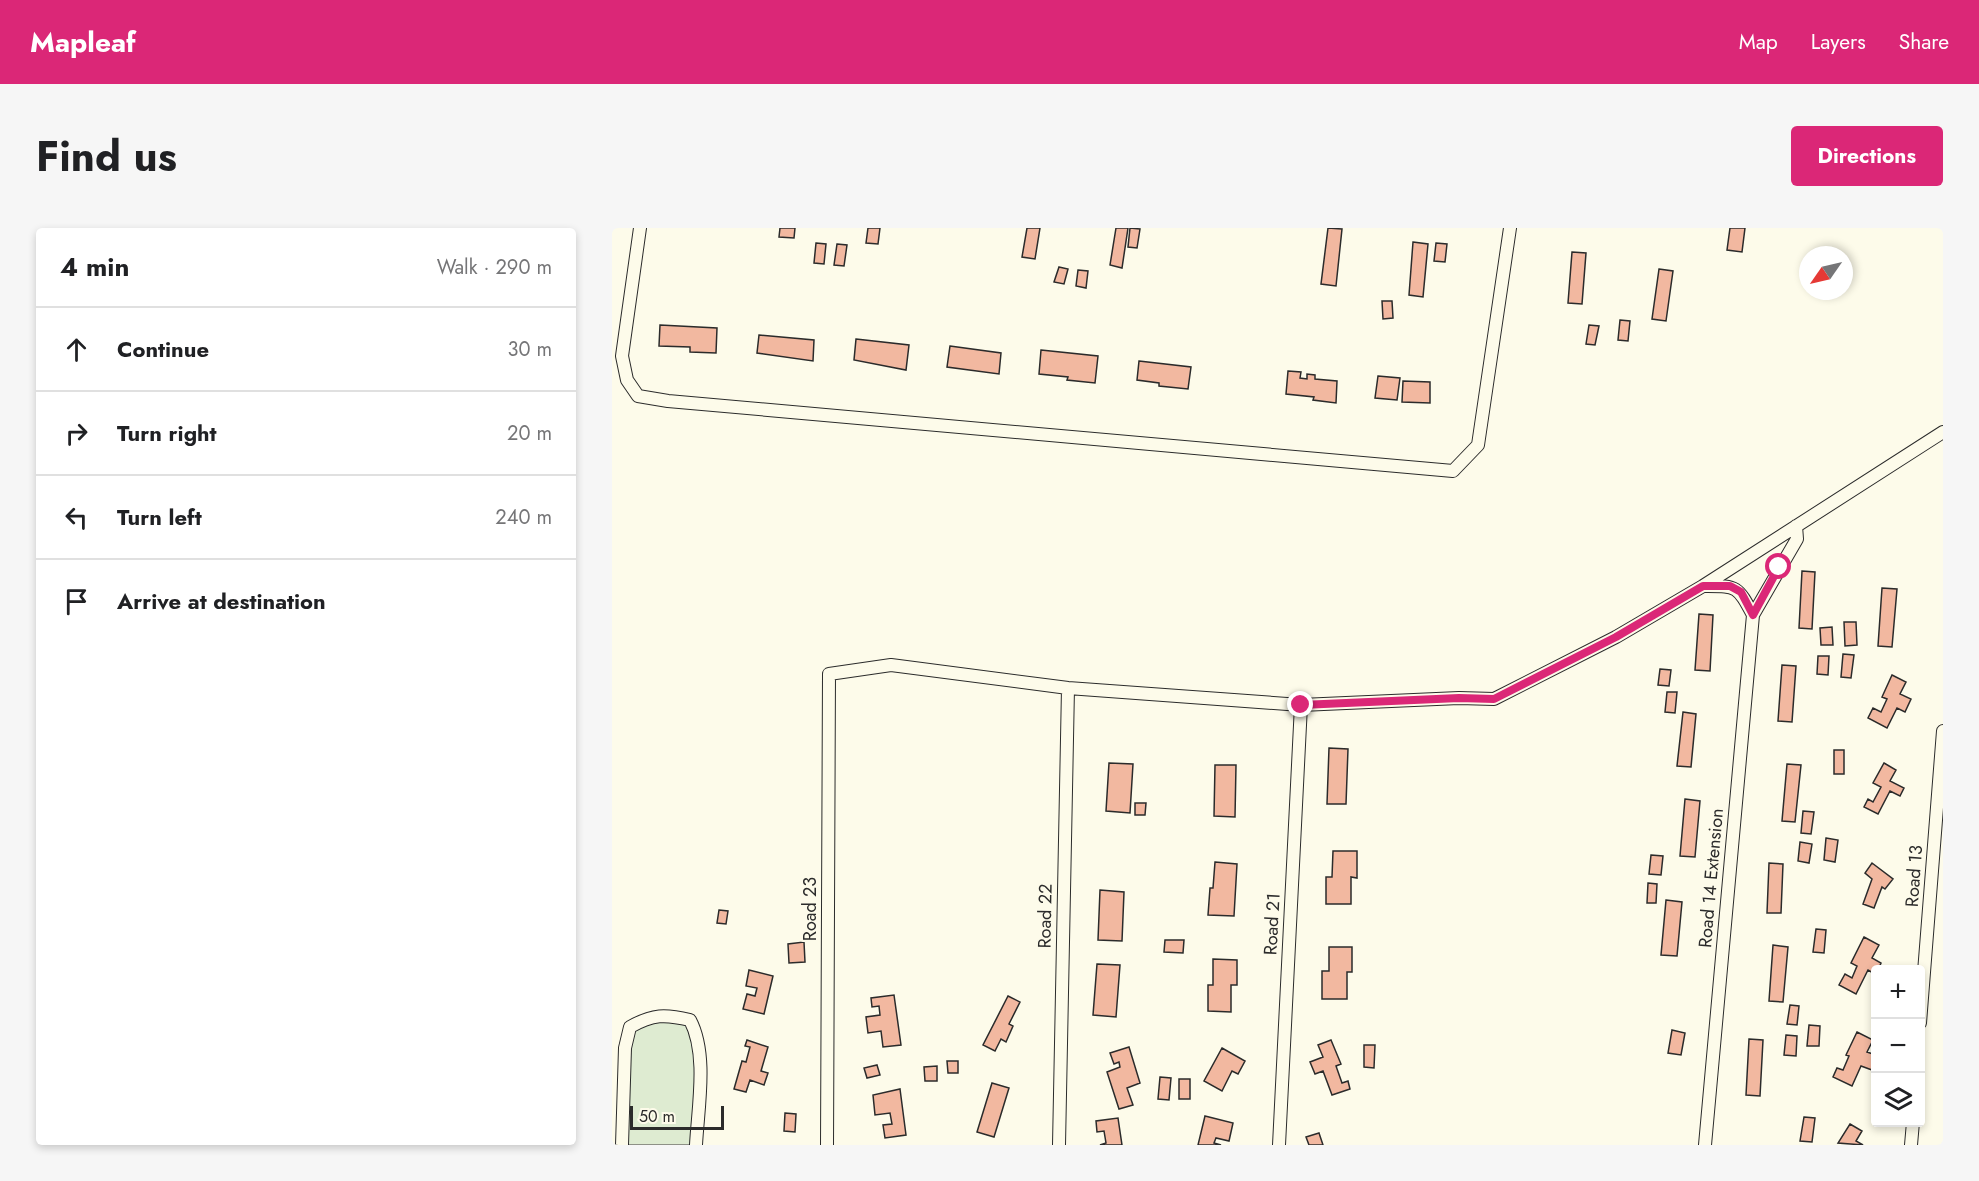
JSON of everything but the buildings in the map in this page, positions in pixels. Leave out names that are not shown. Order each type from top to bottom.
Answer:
[{"type":"street","points":[[640,228],[622,356],[627,380],[638,396],[668,401],[1453,471],[1478,446],[1510,228]]},
{"type":"street","points":[[1068,688],[1301,705],[1459,698],[1494,699],[1616,637],[1703,586],[1943,432]]},
{"type":"street","points":[[1753,615],[1797,539],[1796,526]]},
{"type":"street","points":[[1703,586],[1730,586],[1741,592],[1753,615]]},
{"type":"street","name":"Road 14 Extension","points":[[1705,1145],[1753,615]]},
{"type":"street","name":"Road 23","points":[[827,1145],[829,674],[891,665],[1068,688]]},
{"type":"street","name":"Road 22","points":[[1059,1145],[1068,688]]},
{"type":"street","name":"Road 21","points":[[1279,1145],[1301,705]]},
{"type":"street","name":"Road 13","points":[[1920,1019],[1943,731]]},
{"type":"street","points":[[622,1145],[626,1048],[630,1027],[647,1017],[673,1016],[690,1020],[698,1034],[700,1062],[696,1145]]},
{"type":"street","points":[[1911,1145],[1913,1127]]},
{"type":"green space","points":[[647,1017],[690,1020],[698,1034],[696,1145],[622,1145],[630,1027]]},
{"type":"route","points":[[1301,705],[1459,698],[1494,699],[1616,637],[1703,586],[1730,586],[1741,592],[1753,615],[1779,567]]}]
